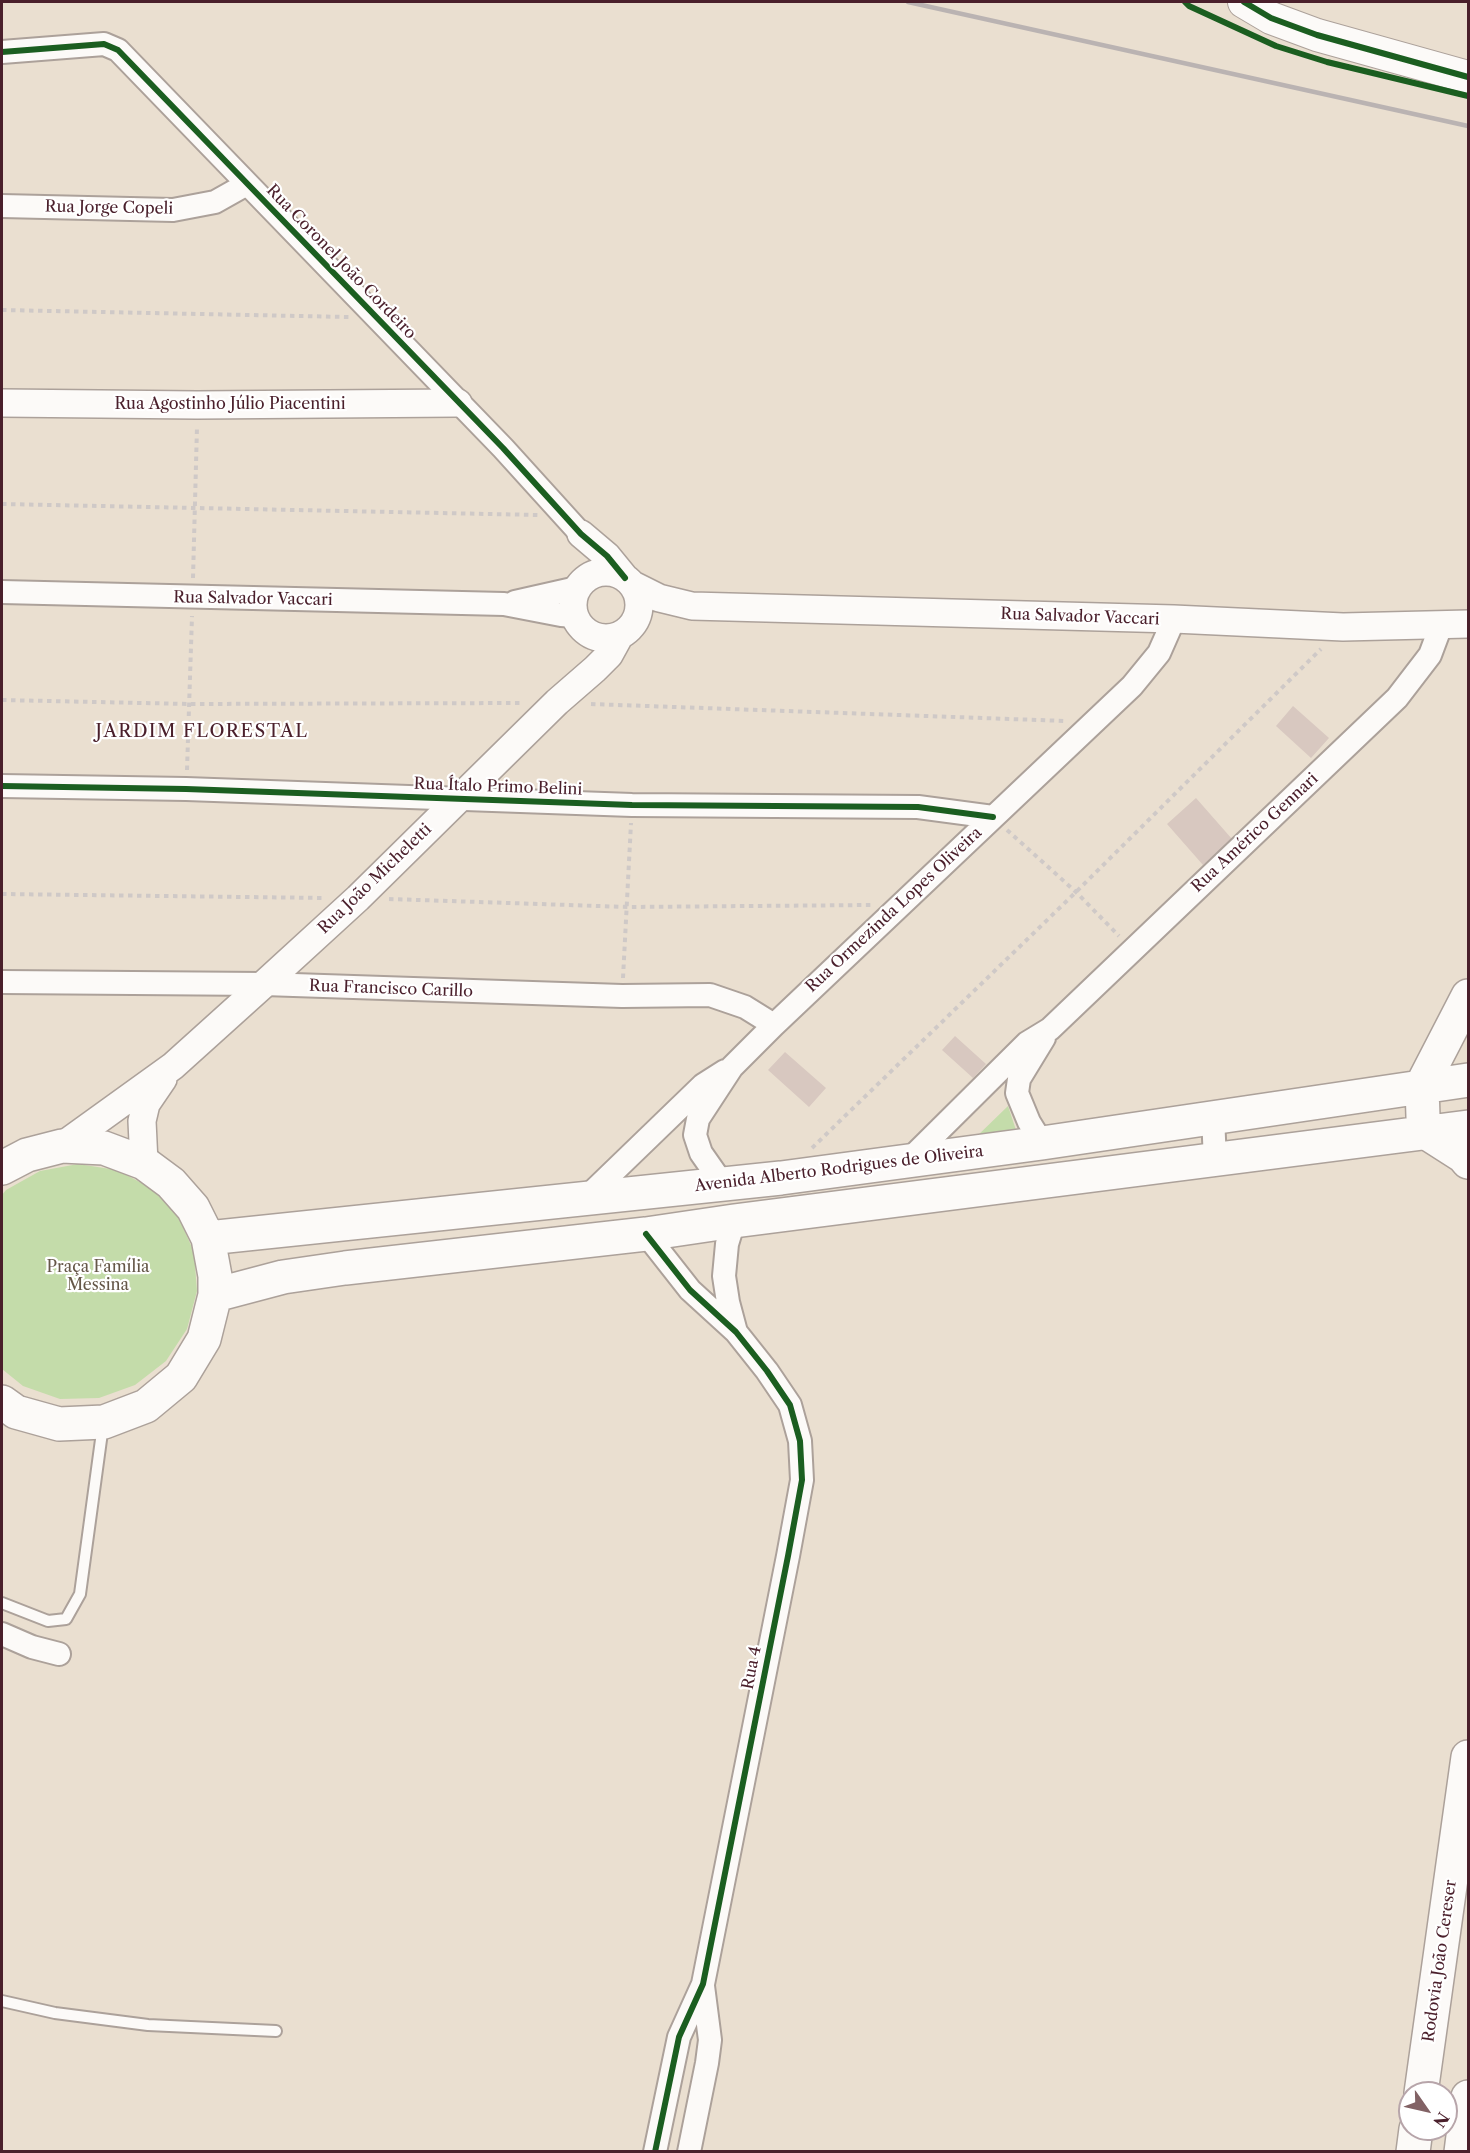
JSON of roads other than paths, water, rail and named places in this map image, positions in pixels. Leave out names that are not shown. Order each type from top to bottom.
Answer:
[{"type":"main road","points":[[1245,2],[1271,18],[1317,34],[1468,77]]},
{"type":"main road","points":[[1468,996],[1422,1085],[1423,1117],[1427,1133],[1468,1162]]},
{"type":"main road","name":"Avenida Alberto Rodrigues de Oliveira","points":[[208,1238],[781,1178],[1042,1143],[1468,1080]]},
{"type":"main road","points":[[215,1295],[283,1277],[345,1268],[645,1234],[1468,1127]]},
{"type":"main road","points":[[2,1168],[27,1155],[62,1146],[104,1148],[144,1163],[171,1183],[193,1208],[208,1238],[213,1257],[215,1295],[204,1339],[181,1377],[146,1406],[104,1422],[59,1424],[15,1412],[2,1402]]},
{"type":"main road","name":"Rodovia João Cereser","points":[[1423,2081],[1468,1757]]},
{"type":"main road","points":[[1461,2151],[1468,2097]]},
{"type":"street","name":"Rua Coronel João Cordeiro","points":[[2,52],[104,44],[118,50],[573,525],[607,556],[629,582]]},
{"type":"street","name":"Rua Jorge Copeli","points":[[2,206],[173,210],[215,202],[247,184]]},
{"type":"street","name":"Rua Agostinho Júlio Piacentini","points":[[2,403],[197,405],[458,403]]},
{"type":"street","points":[[573,525],[585,568],[573,602],[577,620],[587,633],[598,638],[609,638],[627,629],[640,604],[629,582],[615,573],[604,572],[593,574],[580,584]]},
{"type":"street","name":"Rua Salvador Vaccari","points":[[629,582],[659,598],[692,606],[1173,619],[1343,627],[1455,623]]},
{"type":"street","name":"Rua Salvador Vaccari","points":[[504,604],[580,584]]},
{"type":"street","name":"Rua Salvador Vaccari","points":[[2,592],[504,604],[577,620]]},
{"type":"street","name":"Rua Salvador Vaccari","points":[[627,629],[692,606]]},
{"type":"street","name":"Rua Ormezinda Lopes Oliveira","points":[[722,1183],[701,1153],[695,1134],[698,1119],[732,1067],[900,904],[1132,686],[1159,653],[1173,619]]},
{"type":"street","name":"Rua João Micheletti","points":[[573,687],[583,656],[577,620]]},
{"type":"street","name":"Rua Américo Gennari","points":[[909,1160],[1027,1043],[1050,1029],[1397,698],[1455,623]]},
{"type":"street","name":"Rua João Micheletti","points":[[62,1146],[173,1066],[358,898],[457,799],[609,655],[627,629]]},
{"type":"street","name":"Rua Ítalo Primo Belini","points":[[2,786],[186,789],[632,805],[918,807],[993,817]]},
{"type":"street","name":"Rua Francisco Carillo","points":[[2,982],[264,984],[622,996],[710,995],[745,1007],[774,1025]]},
{"type":"street","name":"Rua Américo Gennari","points":[[1042,1143],[1029,1122],[1017,1093],[1019,1078],[1050,1029]]},
{"type":"street","name":"Rua João Micheletti","points":[[144,1163],[142,1121],[146,1104],[173,1066]]},
{"type":"street","name":"Rua Ormezinda Lopes Oliveira","points":[[583,1200],[703,1085],[732,1067]]},
{"type":"street","points":[[1213,1117],[1215,1160]]},
{"type":"street","name":"Rua 4","points":[[734,1221],[727,1244],[724,1276],[736,1332]]},
{"type":"street","name":"Rua 4","points":[[645,1234],[690,1290],[736,1332],[790,1405],[800,1441],[802,1480],[702,1984],[679,2037],[656,2151]]},
{"type":"street","points":[[2,1634],[32,1647],[59,1654]]},
{"type":"street","name":"Rua 4","points":[[689,2151],[710,2040],[702,1984]]},
{"type":"street","points":[[664,2106],[697,2114]]},
{"type":"lane","points":[[2,1603],[48,1621],[66,1619],[80,1594],[104,1422]]},
{"type":"lane","points":[[2,2001],[56,2013],[148,2025],[276,2031]]},
{"type":"railway","points":[[908,2],[1468,126]]},
{"type":"district","name":"JARDIM FLORESTAL","points":[[202,732]]},
{"type":"park label","name":"Praça Família Messina","points":[[98,1276]]}]
